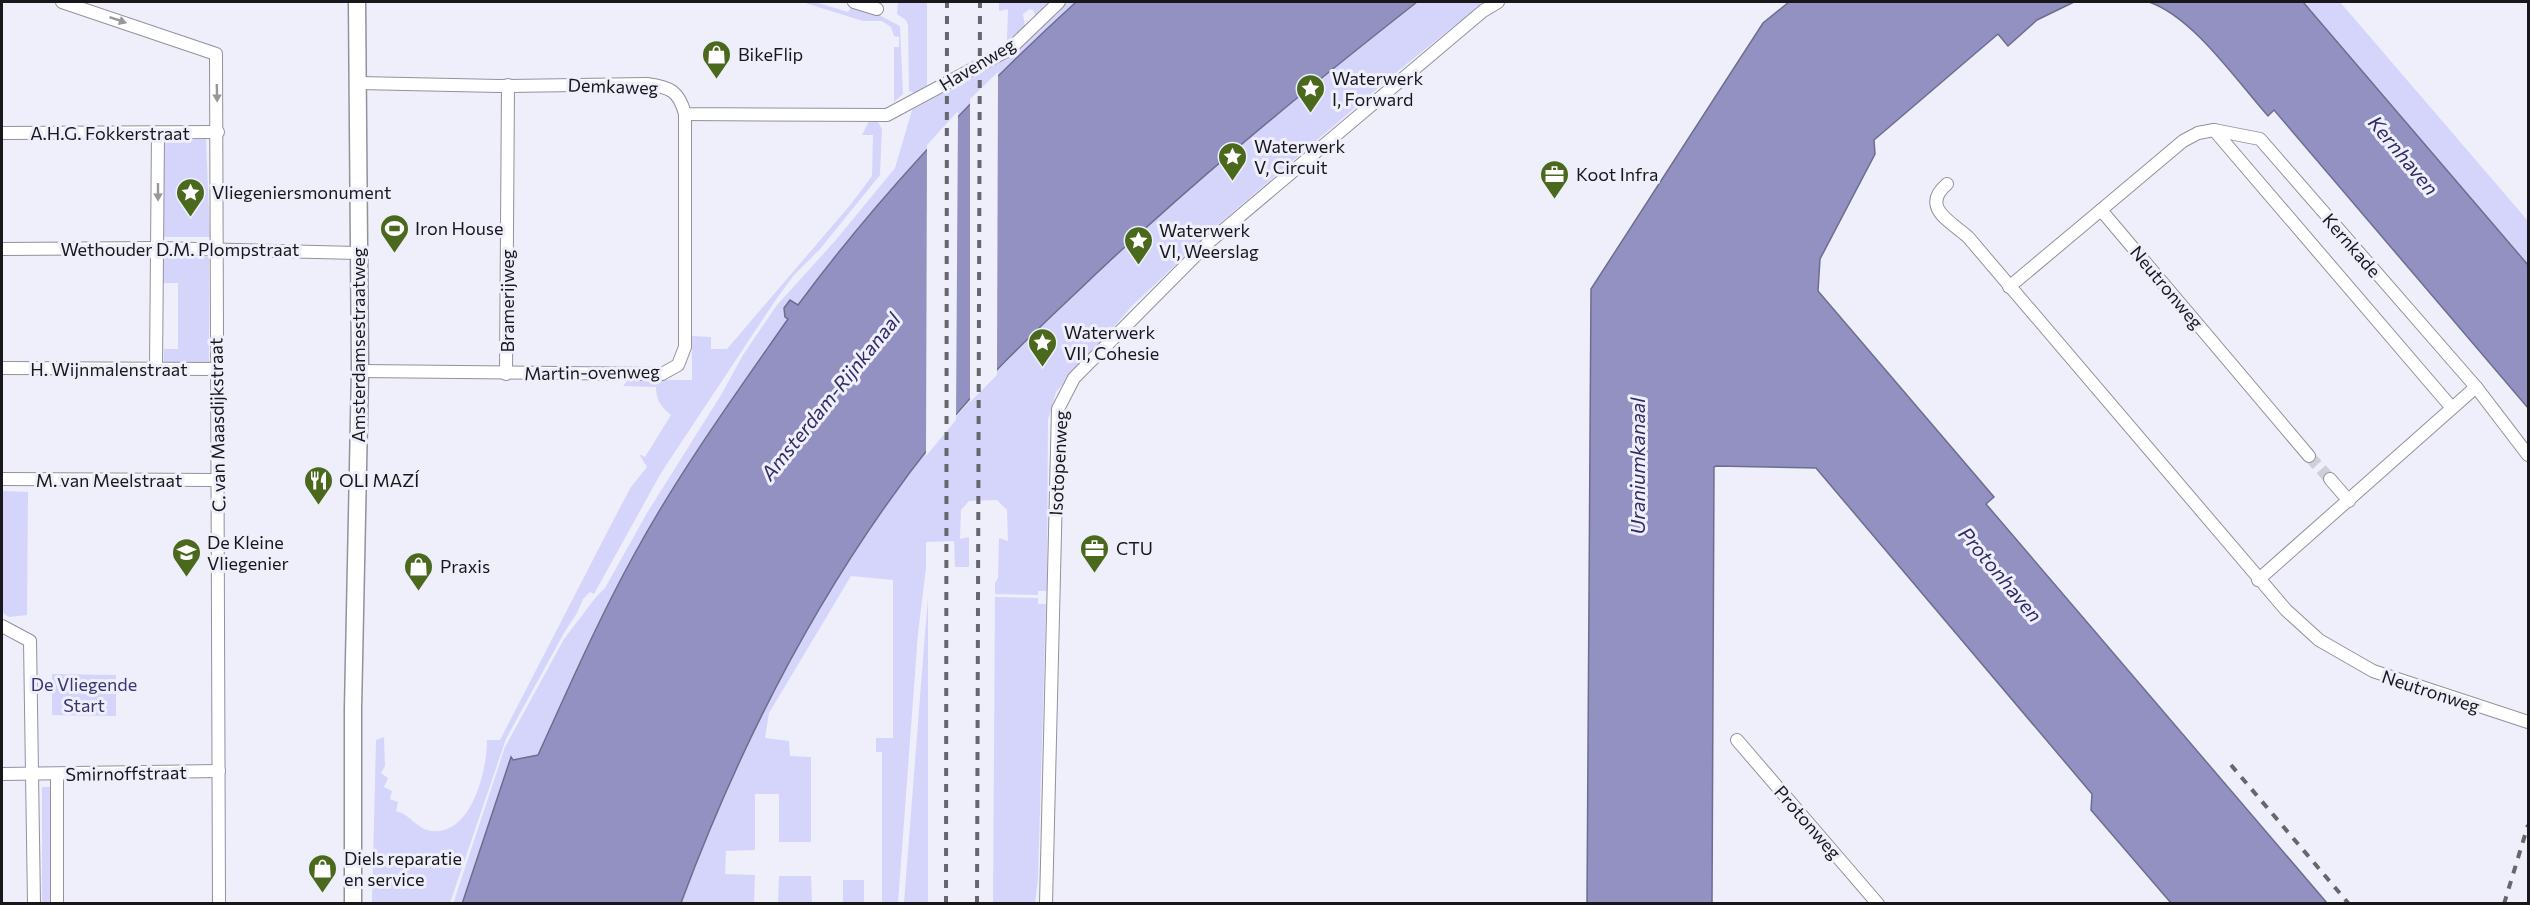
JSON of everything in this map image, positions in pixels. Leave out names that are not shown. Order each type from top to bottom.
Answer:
[{"type":"main road","name":"Amsterdamsestraatweg","points":[[353,903],[353,709],[360,371],[357,2]]},
{"type":"street","name":"C. van Maasdijkstraat","points":[[62,2],[216,54],[219,903]]},
{"type":"street","points":[[854,2],[877,9]]},
{"type":"street","name":"Havenweg","points":[[685,114],[887,115],[1010,49],[1059,2]]},
{"type":"street","name":"Isotopenweg","points":[[1046,903],[1058,410],[1062,398],[1074,378],[1208,243],[1483,11],[1498,2]]},
{"type":"street","name":"Demkaweg","points":[[359,82],[507,85],[647,84],[665,86],[681,99],[685,114]]},
{"type":"street","name":"Bramerijweg","points":[[506,374],[507,85]]},
{"type":"street","name":"Martin-ovenweg","points":[[360,371],[662,374],[678,365],[685,347],[685,114]]},
{"type":"street","name":"Kernkade","points":[[2214,130],[2452,408]]},
{"type":"street","name":"Kernkade","points":[[2101,210],[2183,141],[2198,133],[2214,130],[2260,139],[2476,387],[2529,455]]},
{"type":"street","name":"A.H.G. Fokkerstraat","points":[[2,133],[218,132]]},
{"type":"street","points":[[156,370],[158,133]]},
{"type":"street","name":"Neutronweg","points":[[1947,183],[1937,192],[1935,202],[1938,210],[1968,237],[2258,580],[2286,610],[2319,640],[2353,662],[2378,673],[2529,722]]},
{"type":"street","points":[[2009,287],[2101,210]]},
{"type":"street","name":"Neutronweg","points":[[2101,210],[2309,456]]},
{"type":"street","name":"Wethouder D.M. Plompstraat","points":[[2,249],[158,248],[358,253]]},
{"type":"street","name":"H. Wijnmalenstraat","points":[[2,368],[217,369]]},
{"type":"street","points":[[2258,580],[2476,387]]},
{"type":"street","name":"M. van Meelstraat","points":[[2,479],[217,480]]},
{"type":"street","points":[[2330,479],[2349,501]]},
{"type":"street","points":[[2,626],[30,641],[34,903]]},
{"type":"street","name":"Protonweg","points":[[1737,740],[1878,903]]},
{"type":"street","name":"Smirnoffstraat","points":[[2,774],[219,771]]},
{"type":"street","points":[[57,774],[57,903]]},
{"type":"green space","points":[[802,2],[815,2],[848,12],[852,6],[875,13],[900,26],[903,94],[894,102],[894,47],[899,47],[899,37],[894,36],[891,27],[882,21],[863,21]]},
{"type":"green space","points":[[898,2],[927,2],[927,86],[916,93],[909,91],[908,25],[906,20],[897,14]]},
{"type":"green space","points":[[999,2],[1049,2],[1035,16],[1034,11],[1030,9],[1023,14],[1025,26],[1003,46],[1007,39],[1008,9],[999,11]]},
{"type":"green space","points":[[1068,2],[1076,2],[948,125],[854,232],[798,305],[790,300],[784,308],[785,317],[788,319],[689,463],[635,553],[538,755],[512,760],[511,757],[462,903],[453,904],[505,747],[564,639],[605,588],[647,513],[721,395],[743,355],[777,305],[835,241],[895,168],[912,110],[1012,56]]},
{"type":"green space","points":[[1418,2],[1484,2],[1398,71],[1220,223],[1133,305],[1056,392],[1048,420],[1047,591],[1038,591],[1038,595],[995,594],[995,583],[998,578],[999,538],[1008,541],[1007,510],[997,500],[969,501],[961,510],[960,539],[969,537],[969,567],[955,567],[954,541],[926,542],[926,568],[918,633],[898,903],[882,903],[882,752],[876,752],[876,738],[893,738],[893,580],[851,576],[769,713],[765,738],[789,741],[790,756],[811,757],[811,842],[779,842],[779,794],[755,794],[755,850],[726,851],[725,874],[755,875],[754,903],[681,903],[742,755],[765,706],[816,612],[873,522],[946,428],[999,370],[1122,248],[1247,140]]},
{"type":"green space","points":[[2303,2],[2340,2],[2528,221],[2528,265]]},
{"type":"green space","points":[[869,121],[878,122],[882,129],[880,175],[820,249],[794,275],[775,301],[661,473],[594,594],[590,592],[583,599],[506,739],[450,903],[372,903],[376,740],[384,737],[385,766],[381,773],[388,778],[384,787],[392,791],[390,799],[398,802],[396,811],[426,830],[432,831],[446,829],[457,823],[467,812],[480,783],[487,740],[500,740],[631,487],[647,467],[639,454],[645,457],[671,415],[660,403],[656,387],[623,386],[628,380],[692,380],[692,336],[711,337],[711,349],[727,349],[851,204],[872,176],[873,135],[862,135]]},
{"type":"green space","points":[[206,139],[210,237],[163,237],[163,140]]},
{"type":"green space","points":[[163,257],[209,257],[209,363],[164,363],[164,349],[178,349],[178,283],[163,283]]},
{"type":"green space","points":[[2,491],[28,492],[27,615],[9,617],[2,612]]},
{"type":"green space","points":[[995,597],[1038,598],[1038,604],[1046,604],[1038,879],[1035,903],[993,903]]},
{"type":"green space","points":[[928,599],[928,903],[904,903],[925,633]]},
{"type":"green space","name":"De Vliegende Start","points":[[52,674],[116,675],[116,716],[52,715]]},
{"type":"green space","points":[[42,787],[53,787],[53,903],[42,904]]},
{"type":"green space","points":[[779,876],[811,876],[812,903],[778,903]]},
{"type":"green space","points":[[843,880],[864,880],[864,903],[843,903]]},
{"type":"water","name":"Amsterdam-Rijnkanaal","points":[[1076,2],[1417,2],[1201,179],[1118,253],[1023,343],[938,436],[897,489],[859,545],[791,659],[732,779],[681,903],[462,904],[511,757],[513,760],[538,755],[635,553],[689,463],[788,319],[785,317],[784,308],[790,300],[798,305],[895,185],[965,109]]},
{"type":"water","points":[[1789,2],[2074,2],[2037,20],[2008,46],[1998,34],[1874,140],[1875,154],[1820,259],[1818,291],[1994,497],[1986,504],[2327,903],[2171,903],[2091,810],[2092,794],[1816,468],[1716,466],[1714,467],[1712,903],[1587,903],[1591,289],[1763,23]]},
{"type":"water","name":"Kernhaven","points":[[2149,2],[2303,2],[2528,265],[2528,408],[2274,110],[2268,116],[2198,35],[2182,21]]},
{"type":"pier","points":[[998,72],[997,375],[970,402],[970,99]]},
{"type":"pier","points":[[958,111],[956,420],[926,456],[927,145]]},
{"type":"tunnel","points":[[2309,456],[2330,479]]},
{"type":"railway","points":[[946,904],[947,2]]},
{"type":"railway","points":[[977,904],[980,2]]},
{"type":"railway","points":[[2231,765],[2349,904]]},
{"type":"railway","points":[[2504,904],[2528,825]]},
{"type":"place","name":"BikeFlip","points":[[717,80]]},
{"type":"place","name":"Waterwerk I, Forward","points":[[1311,114]]},
{"type":"place","name":"Waterwerk V, Circuit","points":[[1233,182]]},
{"type":"place","name":"Koot Infra","points":[[1555,200]]},
{"type":"place","name":"Vliegeniersmonument","points":[[191,218]]},
{"type":"place","name":"Iron House","points":[[394,254]]},
{"type":"place","name":"Waterwerk VI, Weerslag","points":[[1138,266]]},
{"type":"place","name":"Waterwerk VII, Cohesie","points":[[1043,368]]},
{"type":"place","name":"OLI MAZÍ","points":[[318,506]]},
{"type":"place","name":"CTU","points":[[1095,574]]},
{"type":"place","name":"De Kleine Vliegenier","points":[[186,578]]},
{"type":"place","name":"Praxis","points":[[419,592]]},
{"type":"place","name":"Diels reparatie en service","points":[[323,894]]},
{"type":"water label","name":"Uraniumkanaal","points":[[1637,466]]},
{"type":"water label","name":"Protonhaven","points":[[2001,574]]}]
